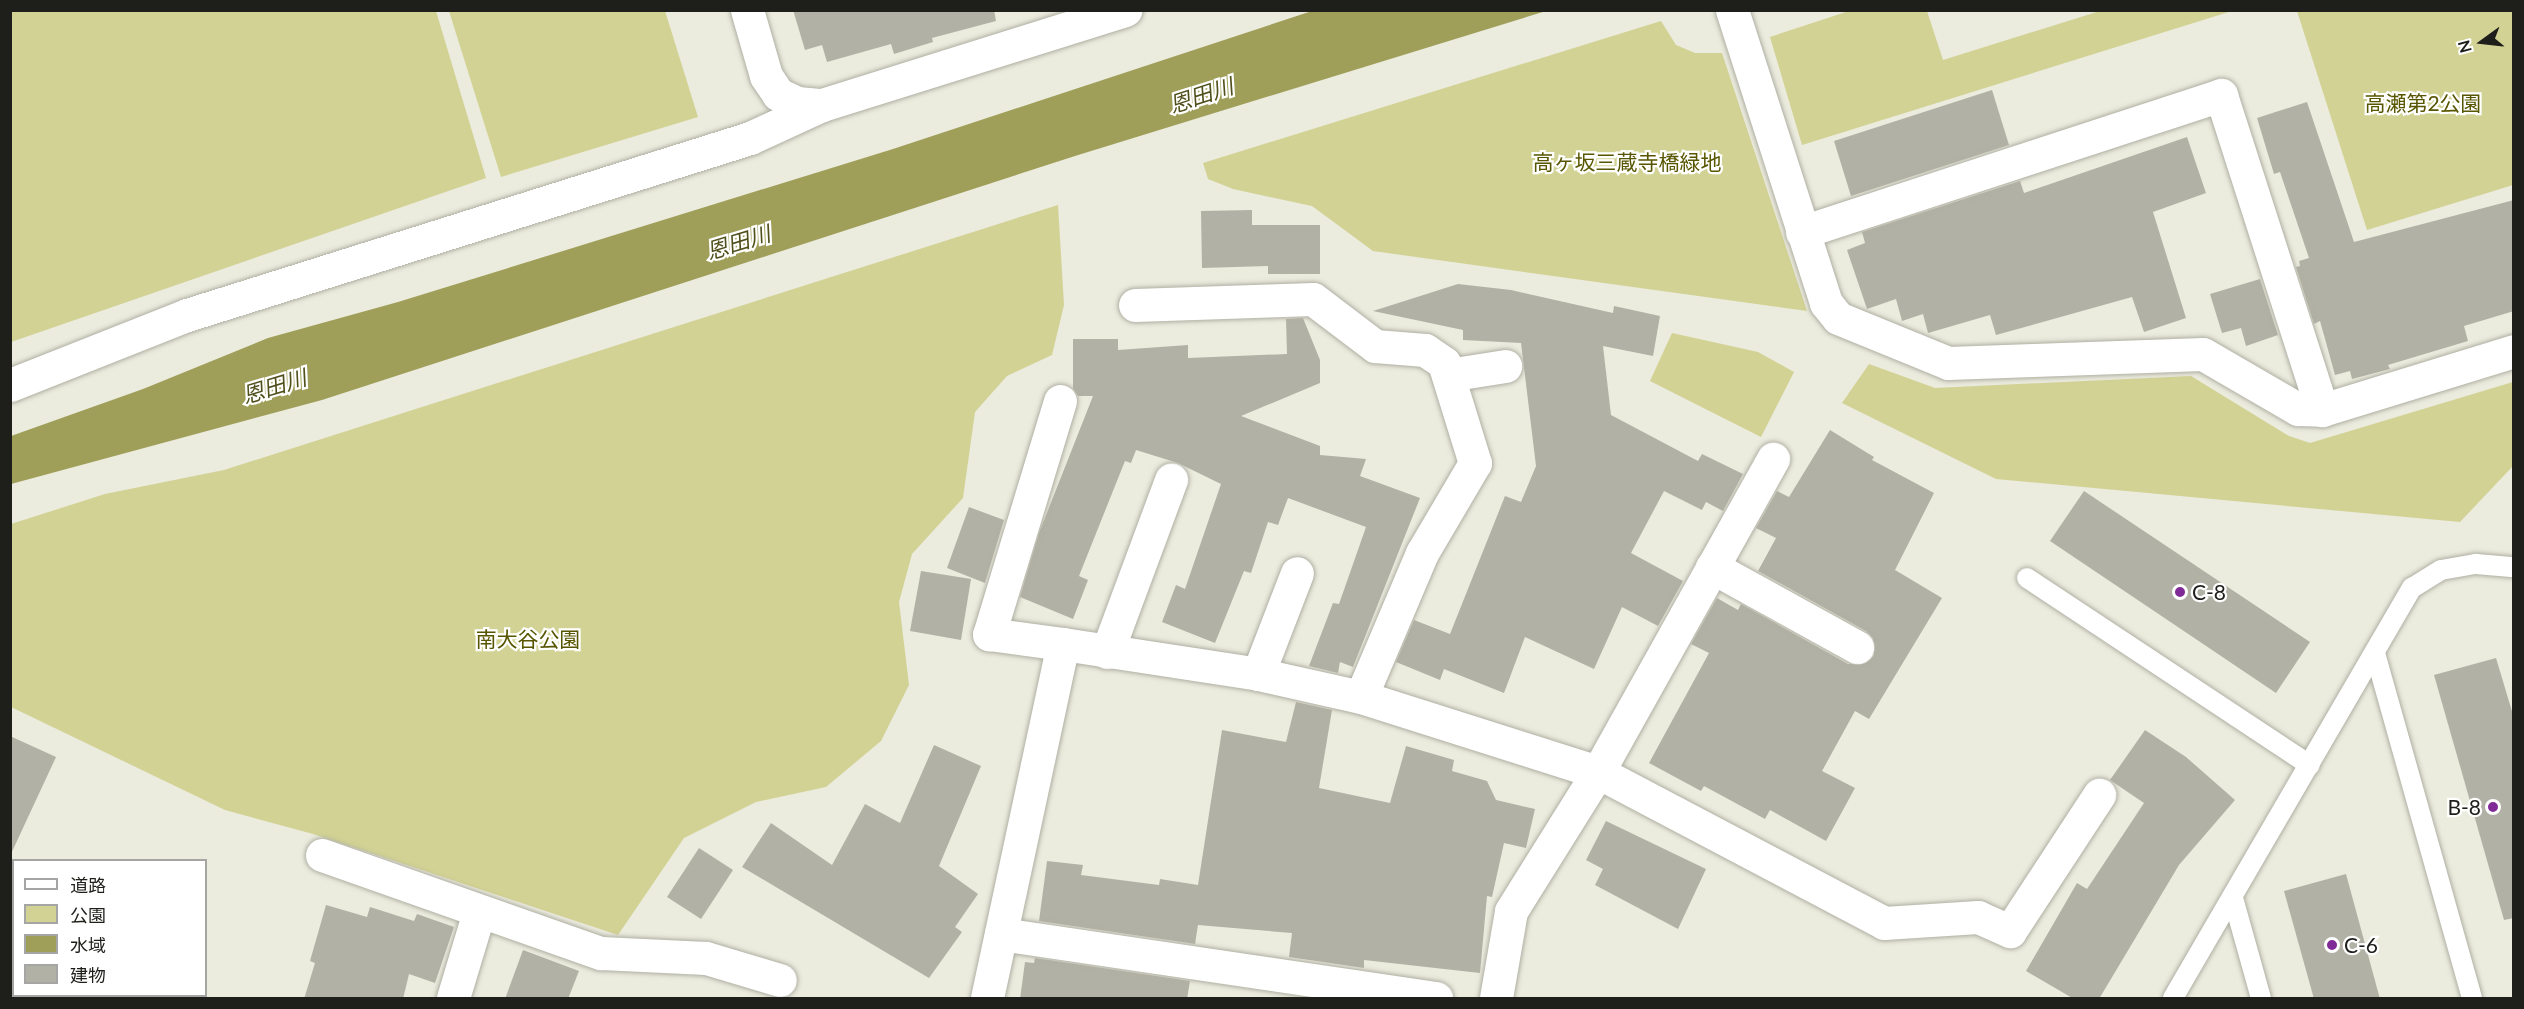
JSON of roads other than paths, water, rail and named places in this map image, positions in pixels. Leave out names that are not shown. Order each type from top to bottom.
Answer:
[{"type":"street","points":[[747,10],[766,76],[778,94],[798,103],[822,105]]},
{"type":"street","points":[[10,385],[187,315],[750,138],[822,105],[1087,16],[1125,10]]},
{"type":"street","points":[[1732,10],[1826,303],[1838,318],[1948,363],[2203,354],[2298,409],[2322,410],[2514,351]]},
{"type":"street","points":[[1802,232],[2222,95],[2322,410]]},
{"type":"street","points":[[1135,305],[1313,299],[1375,346],[1425,350],[1444,363],[1475,463],[1422,552],[1361,697]]},
{"type":"street","points":[[1448,375],[1505,366]]},
{"type":"street","points":[[1060,401],[989,634],[1258,674],[1361,697],[1598,772],[1884,923],[1978,917],[2010,931],[2099,795]]},
{"type":"street","points":[[1496,999],[1511,911],[1598,772],[1773,459]]},
{"type":"street","points":[[1107,652],[1171,480]]},
{"type":"street","points":[[1712,567],[1857,646]]},
{"type":"street","points":[[1258,674],[1298,573]]},
{"type":"street","points":[[987,999],[1063,644]]},
{"type":"street","points":[[322,855],[479,912],[601,952],[706,958],[780,980]]},
{"type":"street","points":[[453,999],[479,912]]},
{"type":"street","points":[[1001,934],[1436,999]]},
{"type":"lane","points":[[2173,999],[2412,588],[2441,570],[2476,564],[2514,567]]},
{"type":"lane","points":[[2027,578],[2310,765]]},
{"type":"lane","points":[[2374,653],[2472,999]]},
{"type":"lane","points":[[2233,898],[2261,999]]},
{"type":"water","name":"恩田川","points":[[1312,11],[1546,11],[1075,156],[322,400],[11,484],[11,436],[143,389],[268,338],[398,302],[893,149]]},
{"type":"place","name":"C-8","points":[[2180,592]]},
{"type":"place","name":"B-8","points":[[2493,807]]},
{"type":"place","name":"C-6","points":[[2332,945]]},
{"type":"park label","name":"高瀬第2公園","points":[[2423,103]]},
{"type":"park label","name":"高ヶ坂三蔵寺橋緑地","points":[[1627,162]]},
{"type":"park label","name":"南大谷公園","points":[[528,639]]}]
